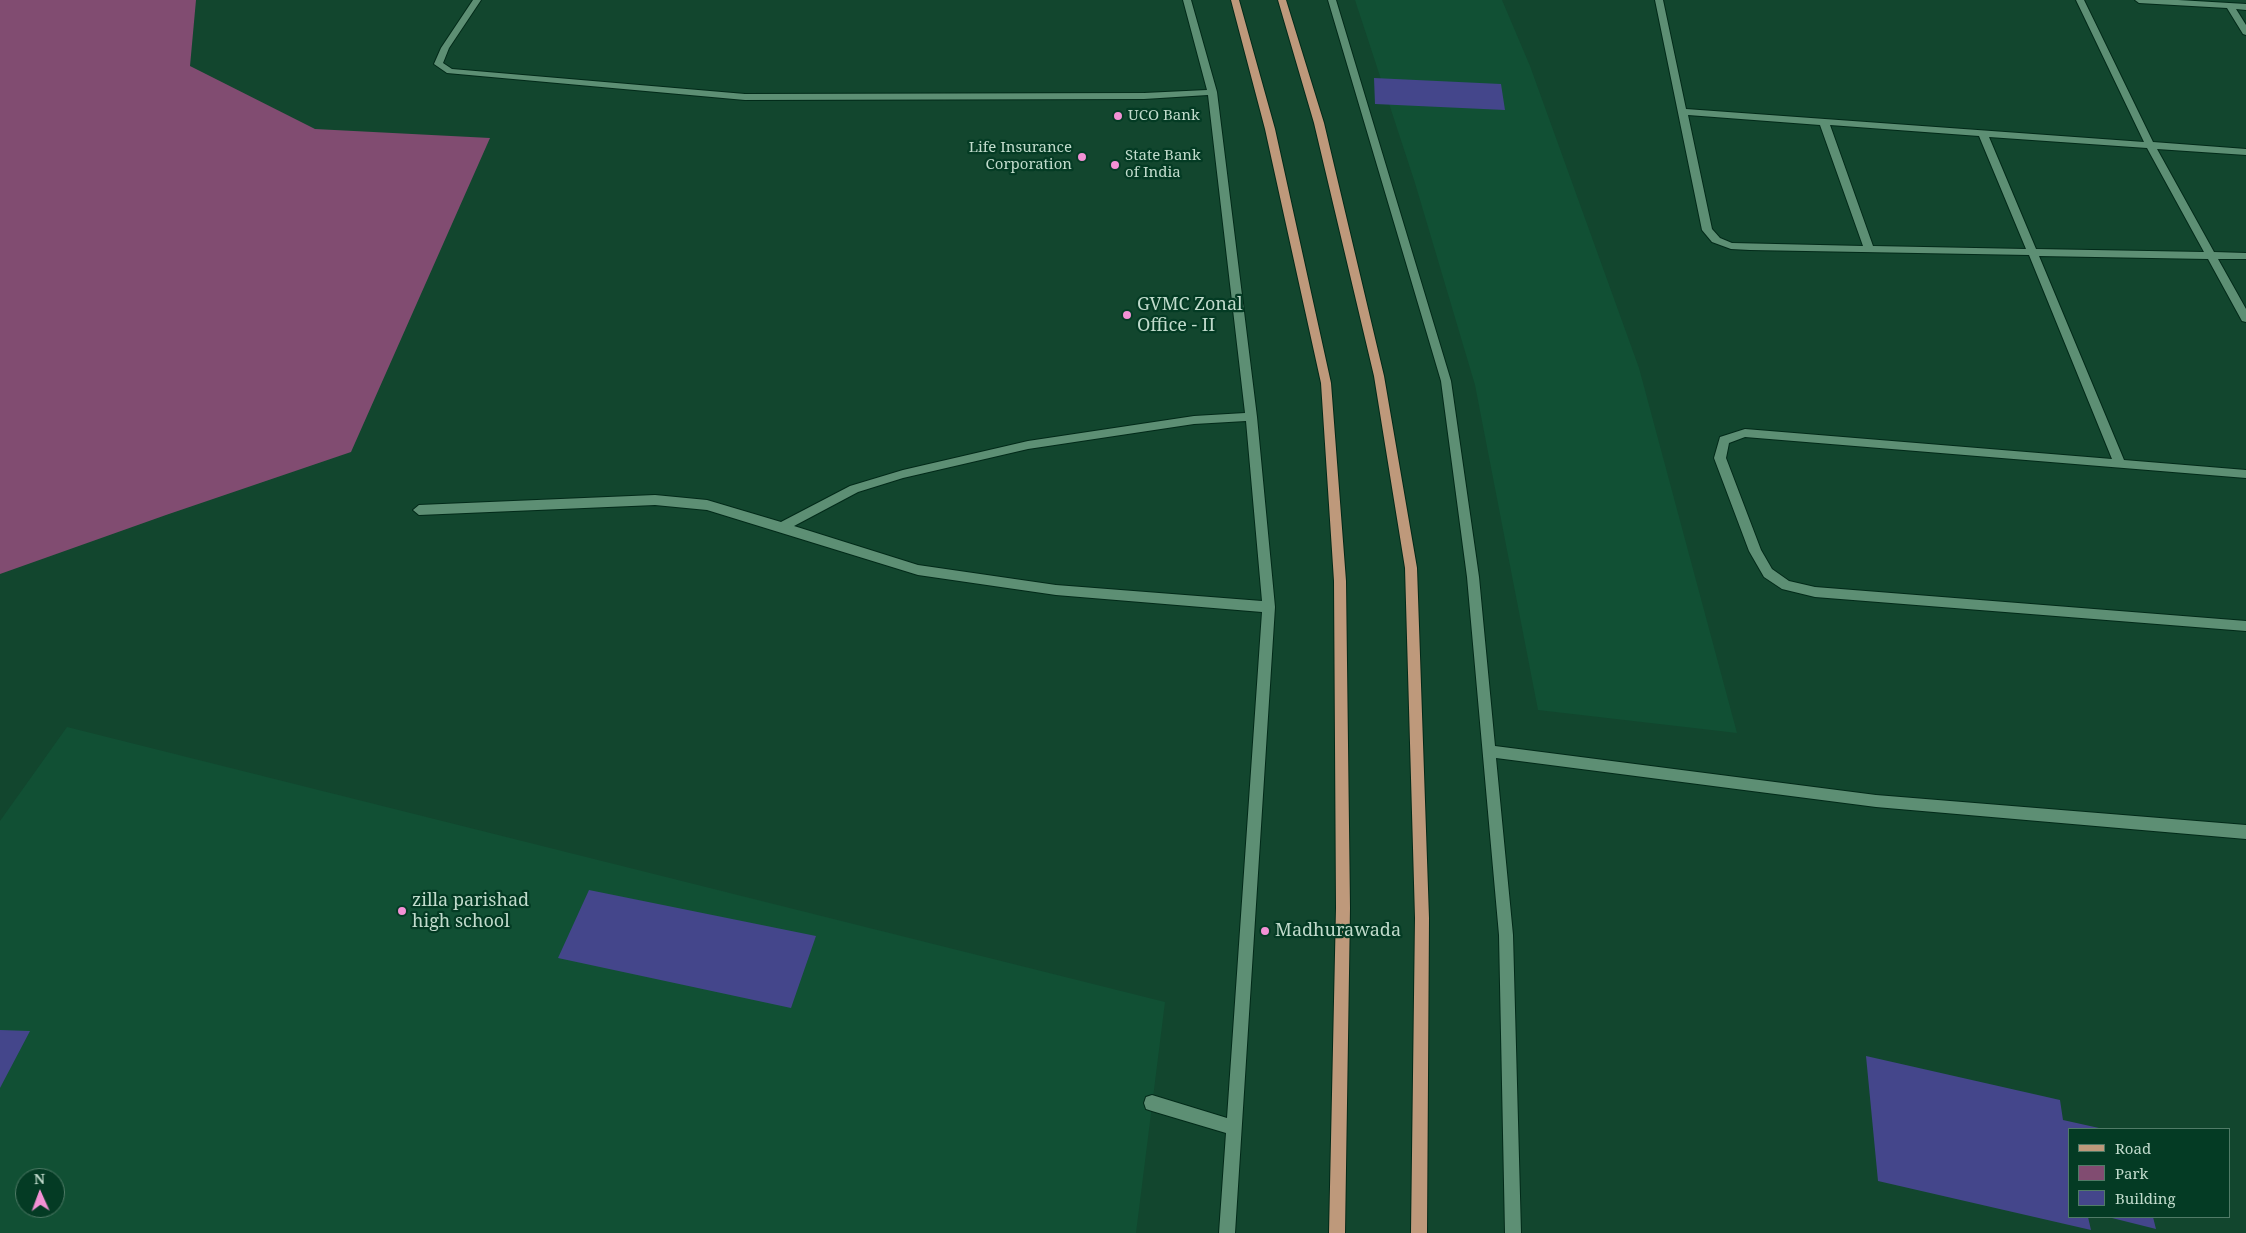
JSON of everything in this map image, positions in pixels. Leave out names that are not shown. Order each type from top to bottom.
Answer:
[{"type":"main road","points":[[1235,0],[1270,129],[1326,383],[1340,591],[1343,908],[1337,1233]]},
{"type":"main road","points":[[1282,0],[1319,123],[1379,376],[1411,568],[1422,918],[1419,1233]]},
{"type":"street","points":[[477,0],[445,48],[438,64],[450,71],[746,97],[1144,96],[1212,92]]},
{"type":"street","points":[[1187,0],[1212,92],[1251,417],[1269,607],[1227,1233]]},
{"type":"street","points":[[1332,0],[1446,380],[1472,577],[1506,935],[1513,1233]]},
{"type":"street","points":[[1659,0],[1707,230],[1716,240],[1731,246],[1750,247],[2246,256]]},
{"type":"street","points":[[2080,0],[2151,146],[2246,318]]},
{"type":"street","points":[[2139,0],[2246,7]]},
{"type":"street","points":[[2230,6],[2246,32]]},
{"type":"street","points":[[1683,112],[2246,152]]},
{"type":"street","points":[[1824,122],[1869,249]]},
{"type":"street","points":[[1983,134],[2120,463]]},
{"type":"street","points":[[782,526],[854,489],[903,474],[1028,445],[1194,420],[1251,417]]},
{"type":"street","points":[[2246,474],[1745,433],[1724,440],[1720,458],[1754,551],[1768,573],[1786,585],[1815,592],[2246,626]]},
{"type":"street","points":[[419,510],[655,500],[708,505],[782,526],[918,570],[986,582],[1056,590],[1269,607]]},
{"type":"street","points":[[1489,751],[1876,801],[2246,832]]},
{"type":"street","points":[[1152,1103],[1234,1128]]},
{"type":"shaded area","points":[[1355,0],[1502,0],[1530,66],[1639,368],[1737,733],[1538,710],[1475,385],[1415,183]]},
{"type":"shaded area","name":"zilla parishad high school","points":[[67,727],[1165,1002],[1136,1233],[0,1233],[0,821]]},
{"type":"green space","points":[[0,0],[196,0],[190,66],[315,129],[490,138],[351,452],[0,574]]},
{"type":"building","points":[[1374,78],[1501,84],[1505,110],[1375,104]]},
{"type":"building","points":[[589,890],[816,936],[791,1008],[558,958]]},
{"type":"building","points":[[0,1030],[30,1031],[0,1088]]},
{"type":"building","points":[[1866,1056],[2060,1100],[2063,1120],[2099,1128],[2068,1128],[2068,1218],[2088,1218],[2091,1230],[1878,1181]]},
{"type":"building","points":[[2112,1218],[2153,1218],[2156,1229]]},
{"type":"place","name":"UCO Bank","points":[[1118,116]]},
{"type":"place","name":"Life Insurance Corporation","points":[[1082,157]]},
{"type":"place","name":"State Bank of India","points":[[1115,165]]},
{"type":"place","name":"GVMC Zonal Office - II","points":[[1127,315]]},
{"type":"place","name":"zilla parishad high school","points":[[402,911]]},
{"type":"place","name":"Madhurawada","points":[[1265,931]]}]
